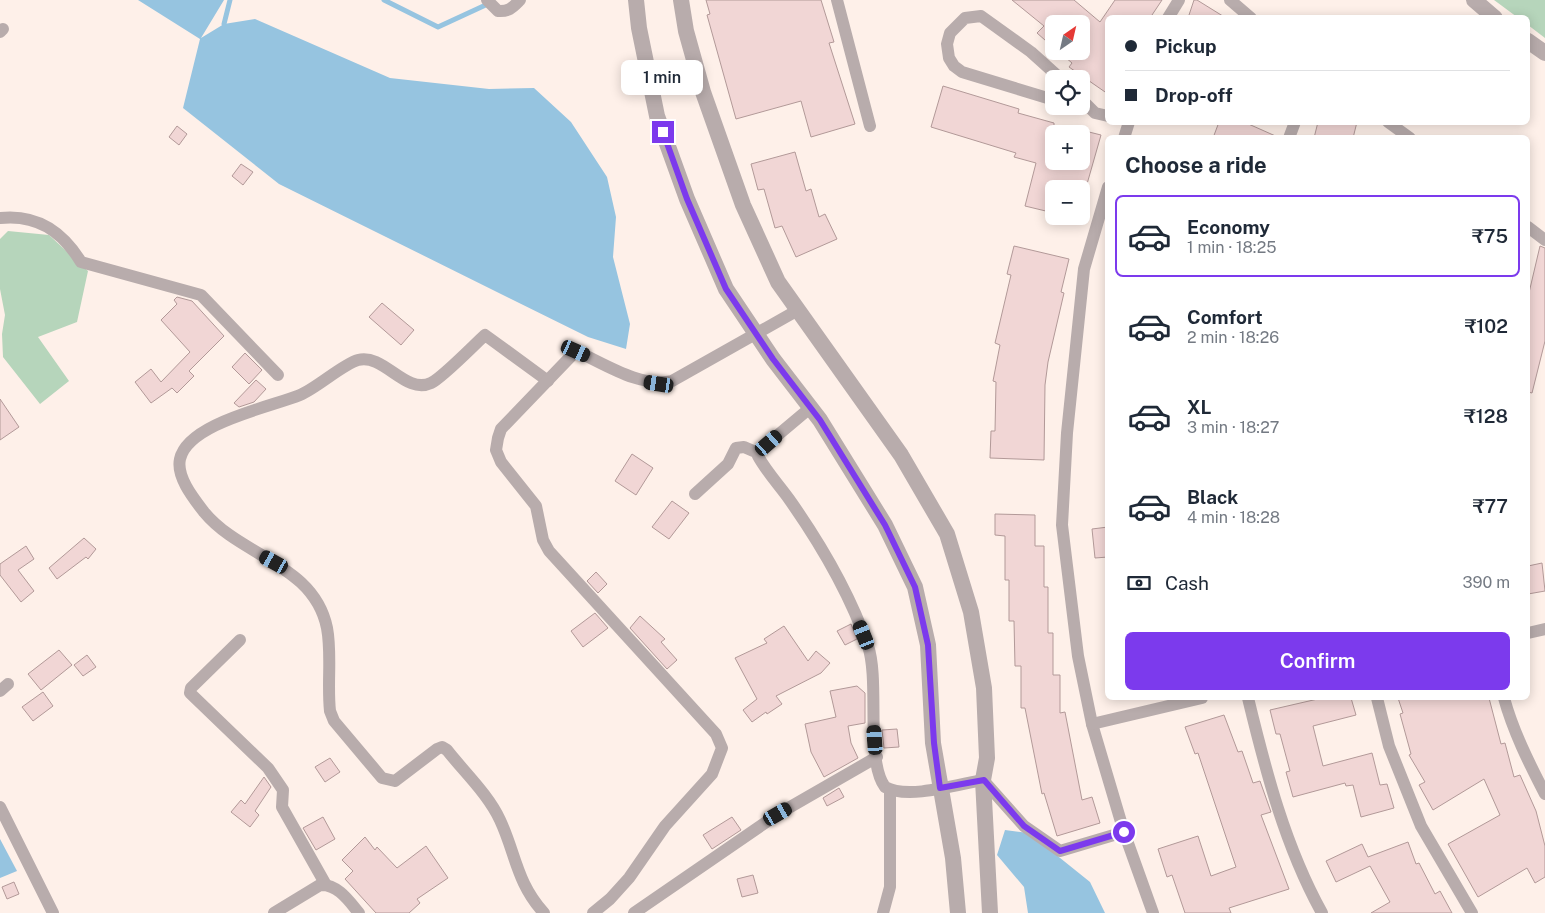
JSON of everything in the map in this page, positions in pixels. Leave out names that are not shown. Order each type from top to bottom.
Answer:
[{"type":"street","points":[[487,0],[498,11],[510,10],[520,0]]},
{"type":"street","points":[[636,0],[639,28],[657,116],[687,199],[726,289],[810,408],[885,525],[915,587],[928,645],[934,743],[940,788],[954,858],[958,913]]},
{"type":"street","points":[[681,0],[686,31],[703,92],[743,205],[778,282],[901,455],[947,534],[972,612],[984,688],[987,758],[984,780],[990,913]]},
{"type":"street","points":[[837,0],[870,126]]},
{"type":"street","points":[[1170,15],[1179,0]]},
{"type":"street","points":[[1230,0],[1248,15]]},
{"type":"street","points":[[1474,0],[1492,15]]},
{"type":"street","points":[[1045,97],[962,72],[949,58],[947,44],[950,33],[965,18],[981,16],[1031,52],[1051,70]]},
{"type":"street","points":[[1530,42],[1545,53]]},
{"type":"street","points":[[1090,106],[1101,115]]},
{"type":"street","points":[[1392,125],[1406,135]]},
{"type":"street","points":[[1105,197],[1084,269],[1066,434],[1062,525],[1078,656],[1092,724],[1124,832],[1153,913]]},
{"type":"street","points":[[0,218],[11,217],[38,221],[53,229],[66,240],[81,262],[201,295],[278,375]]},
{"type":"street","points":[[1530,229],[1545,240]]},
{"type":"street","points":[[593,913],[610,899],[629,878],[665,826],[712,774],[722,748],[716,734],[549,551],[543,540],[536,506],[501,462],[496,450],[501,429],[576,351],[645,382],[659,384],[672,381],[798,310]]},
{"type":"street","points":[[544,913],[531,899],[516,869],[500,820],[447,750],[442,747],[437,749],[395,781],[388,781],[382,778],[334,721],[328,698],[327,628],[322,610],[308,588],[292,575],[231,538],[215,525],[185,484],[180,471],[180,459],[185,448],[211,426],[301,394],[358,360],[372,360],[398,376],[416,384],[431,383],[485,335],[548,381]]},
{"type":"street","points":[[758,453],[810,408]]},
{"type":"street","points":[[694,494],[728,464],[736,448],[744,447],[758,453]]},
{"type":"street","points":[[758,453],[760,460],[790,499],[829,563],[865,639],[873,664],[876,757],[882,784],[890,790],[921,791],[984,780]]},
{"type":"street","points":[[1530,633],[1545,629]]},
{"type":"street","points":[[240,640],[191,688],[190,693],[276,778],[283,790],[282,807],[326,885]]},
{"type":"street","points":[[1092,724],[1194,700]]},
{"type":"street","points":[[1248,700],[1269,785],[1305,882],[1322,913]]},
{"type":"street","points":[[1378,700],[1389,746],[1422,826],[1472,913]]},
{"type":"street","points":[[1505,700],[1531,766],[1545,794]]},
{"type":"street","points":[[634,913],[778,814],[876,757]]},
{"type":"street","points":[[984,780],[1024,826],[1060,851],[1124,832]]},
{"type":"street","points":[[883,913],[890,887],[890,790]]},
{"type":"street","points":[[0,807],[53,913]]},
{"type":"street","points":[[274,913],[320,885],[326,885],[339,891],[359,913]]},
{"type":"green space","points":[[1494,0],[1545,0],[1545,38],[1530,27],[1530,15],[1514,15]]},
{"type":"green space","points":[[8,231],[49,235],[88,271],[77,322],[38,337],[69,381],[40,404],[3,357],[2,334],[5,315],[0,289],[0,239]]},
{"type":"water","points":[[138,0],[224,0],[201,38],[224,24],[255,19],[390,78],[489,89],[534,88],[571,122],[607,177],[616,217],[613,257],[630,324],[626,349],[588,337],[279,184],[183,108],[200,39]]},
{"type":"water","points":[[1005,830],[1029,833],[1090,882],[1105,913],[1028,913],[1024,887],[997,855]]},
{"type":"water","points":[[0,839],[17,871],[0,878]]},
{"type":"building","points":[[706,0],[821,0],[834,42],[829,43],[855,124],[811,137],[801,101],[736,119],[707,15],[710,14]]},
{"type":"building","points":[[1012,0],[1074,0],[1100,22],[1115,0],[1162,0],[1152,15],[1105,15],[1105,92],[1090,82],[1090,70],[1073,70],[1069,67],[1072,63],[1068,60],[1090,60],[1090,15],[1045,15],[1045,40],[1037,33],[1044,26]]},
{"type":"building","points":[[1194,0],[1197,0],[1221,15],[1189,15]]},
{"type":"building","points":[[943,86],[1019,109],[1018,113],[1054,123],[1054,125],[1045,125],[1045,170],[1090,170],[1090,132],[1101,135],[1088,180],[1045,180],[1045,211],[1025,206],[1036,163],[1014,157],[1016,153],[931,127]]},
{"type":"building","points":[[1218,125],[1251,125],[1273,135],[1214,135]]},
{"type":"building","points":[[1317,125],[1356,125],[1354,135],[1315,135]]},
{"type":"building","points":[[177,126],[187,134],[179,145],[169,137]]},
{"type":"building","points":[[795,152],[806,191],[811,189],[819,217],[825,214],[837,239],[796,257],[782,226],[775,228],[764,189],[758,190],[751,164]]},
{"type":"building","points":[[241,164],[253,172],[243,185],[232,176]]},
{"type":"building","points":[[1014,246],[1069,259],[1061,292],[1064,293],[1048,362],[1045,385],[1044,460],[990,458],[991,431],[995,431],[996,382],[993,381],[1000,345],[995,343],[1011,275],[1007,274]]},
{"type":"building","points":[[1540,246],[1545,248],[1545,341],[1532,393],[1530,392],[1530,288]]},
{"type":"building","points":[[177,297],[192,301],[224,336],[189,371],[194,376],[177,393],[172,388],[151,403],[135,382],[151,369],[161,382],[190,352],[161,320],[177,304],[174,300]]},
{"type":"building","points":[[382,303],[414,330],[401,345],[369,317]]},
{"type":"building","points":[[245,353],[262,370],[249,384],[232,367]]},
{"type":"building","points":[[256,380],[266,389],[254,402],[239,407],[234,403]]},
{"type":"building","points":[[0,399],[19,427],[0,440]]},
{"type":"building","points":[[632,454],[653,468],[636,495],[615,481]]},
{"type":"building","points":[[672,501],[689,513],[669,539],[652,527]]},
{"type":"building","points":[[995,514],[1035,515],[1035,546],[1044,546],[1044,587],[1048,587],[1048,633],[1053,633],[1053,675],[1060,675],[1060,713],[1065,712],[1082,800],[1092,797],[1100,823],[1057,836],[1044,793],[1042,794],[1025,708],[1021,708],[1021,666],[1015,666],[1014,621],[1009,621],[1009,580],[1005,580],[1005,536],[995,535]]},
{"type":"building","points":[[1105,527],[1105,557],[1095,558],[1092,529]]},
{"type":"building","points":[[84,538],[96,549],[88,559],[86,557],[57,579],[49,568]]},
{"type":"building","points":[[26,546],[34,559],[18,570],[34,591],[21,602],[0,575],[0,564]]},
{"type":"building","points":[[1542,563],[1545,591],[1530,594],[1530,566]]},
{"type":"building","points":[[596,572],[607,584],[598,593],[587,581]]},
{"type":"building","points":[[595,613],[608,628],[583,647],[571,631]]},
{"type":"building","points":[[640,616],[665,639],[661,642],[677,660],[667,669],[630,628]]},
{"type":"building","points":[[851,624],[857,639],[845,645],[837,631]]},
{"type":"building","points":[[784,626],[808,661],[816,651],[830,663],[821,673],[776,696],[782,704],[752,722],[743,710],[757,699],[735,658],[767,643],[764,639]]},
{"type":"building","points":[[59,650],[72,665],[41,690],[28,674]]},
{"type":"building","points":[[87,655],[96,667],[83,676],[74,665]]},
{"type":"building","points":[[857,686],[865,693],[865,723],[848,726],[851,743],[858,758],[824,777],[811,752],[805,724],[836,717],[830,691]]},
{"type":"building","points":[[43,692],[53,706],[33,721],[22,707]]},
{"type":"building","points":[[1313,700],[1352,700],[1356,715],[1313,726],[1323,766],[1372,753],[1380,785],[1387,784],[1394,808],[1361,817],[1353,785],[1346,786],[1345,783],[1293,797],[1286,772],[1290,771],[1280,734],[1276,734],[1270,710]]},
{"type":"building","points":[[1399,700],[1490,700],[1501,744],[1505,743],[1514,777],[1520,775],[1536,811],[1545,846],[1545,877],[1535,883],[1527,868],[1478,897],[1448,844],[1500,815],[1484,779],[1433,810],[1419,785],[1425,782],[1409,755],[1411,754],[1400,714],[1403,713]]},
{"type":"building","points":[[1224,715],[1238,752],[1242,751],[1253,783],[1260,781],[1271,812],[1261,815],[1289,889],[1229,908],[1231,913],[1185,913],[1172,875],[1167,877],[1158,849],[1198,836],[1211,876],[1236,867],[1198,753],[1195,754],[1185,727]]},
{"type":"building","points":[[897,729],[899,747],[884,748],[882,730]]},
{"type":"building","points":[[330,758],[340,772],[325,782],[315,767]]},
{"type":"building","points":[[264,777],[271,787],[255,811],[259,815],[250,827],[231,812],[241,800],[245,804]]},
{"type":"building","points":[[839,788],[844,797],[827,806],[823,798]]},
{"type":"building","points":[[323,817],[335,839],[316,850],[303,828]]},
{"type":"building","points":[[732,817],[741,830],[712,849],[703,835]]},
{"type":"building","points":[[365,837],[375,850],[377,847],[397,868],[426,846],[448,878],[417,899],[420,903],[409,913],[376,913],[345,879],[353,871],[342,860]]},
{"type":"building","points":[[1408,842],[1416,864],[1419,863],[1435,894],[1440,891],[1452,913],[1371,913],[1390,902],[1370,866],[1336,882],[1326,861],[1362,844],[1368,857]]},
{"type":"building","points":[[753,875],[758,893],[742,897],[737,879]]},
{"type":"building","points":[[14,882],[19,894],[7,899],[2,887]]},
{"type":"waterway","points":[[224,24],[230,0]]},
{"type":"waterway","points":[[384,0],[438,27],[490,3]]},
{"type":"route","points":[[663,132],[687,199],[726,289],[773,359],[820,420],[885,525],[915,587],[928,645],[934,743],[940,788],[984,780],[1024,826],[1060,851],[1124,832]]}]
